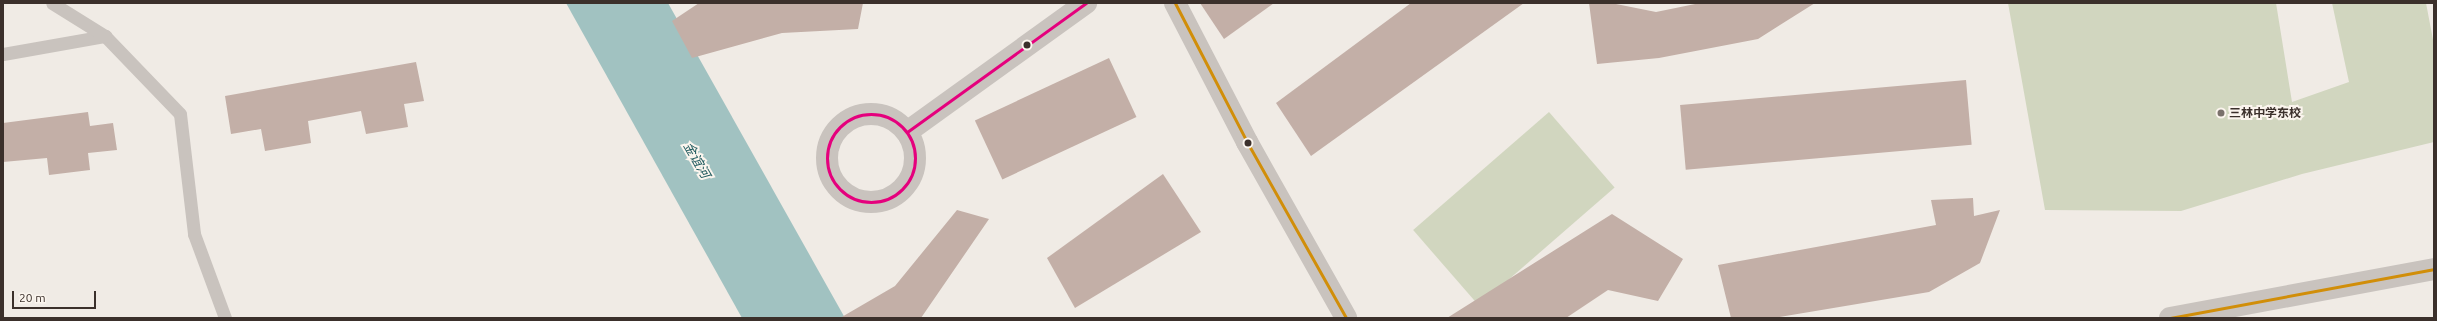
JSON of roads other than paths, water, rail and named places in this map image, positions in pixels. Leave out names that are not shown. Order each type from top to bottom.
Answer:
[{"type":"street","points":[[907,132],[1086,3]]},
{"type":"street","points":[[1175,3],[1247,142],[1346,318]]},
{"type":"street","points":[[878,114],[894,120],[907,132],[914,148],[915,165],[909,181],[897,194],[882,201],[864,202],[848,196],[835,184],[827,169],[827,151],[833,135],[845,122],[860,115],[878,114]]},
{"type":"street","points":[[2170,318],[2434,269]]},
{"type":"lane","points":[[52,3],[105,36],[180,114],[194,234],[225,318]]},
{"type":"lane","points":[[3,54],[105,36]]},
{"type":"water","name":"金谊河","points":[[566,3],[668,3],[845,318],[742,318]]},
{"type":"place","name":"三林中学东校","points":[[2221,113]]}]
